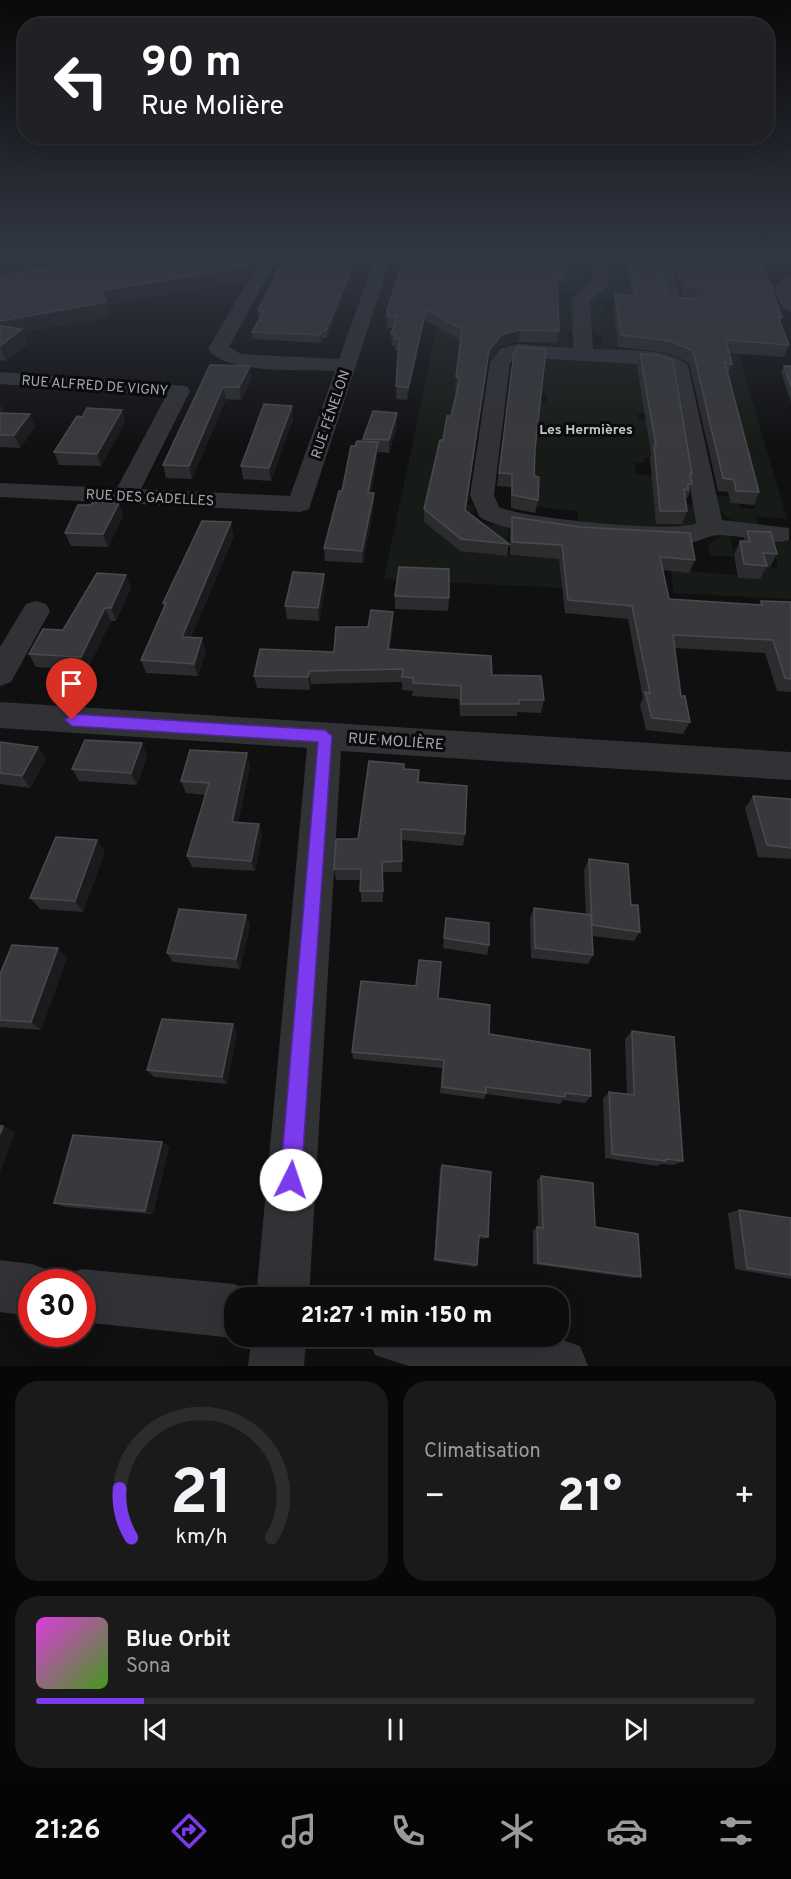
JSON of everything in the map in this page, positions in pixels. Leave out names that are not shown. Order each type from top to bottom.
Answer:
[{"type":"street","points":[[235,319],[218,349],[237,360],[346,365]]},
{"type":"street","name":"RUE FÉNELON","points":[[300,504],[362,319]]},
{"type":"street","points":[[582,319],[583,354]]},
{"type":"street","points":[[706,527],[709,513],[681,369],[665,360],[583,354],[518,350],[503,356],[500,362],[484,483],[484,505],[491,514],[517,522],[674,536],[688,536],[706,527],[780,534]]},
{"type":"street","name":"RUE ALFRED DE VIGNY","points":[[0,378],[179,391],[125,496]]},
{"type":"street","name":"RUE DES GADELLES","points":[[0,490],[300,504]]},
{"type":"street","points":[[0,674],[36,611]]},
{"type":"street","name":"RUE MOLIÈRE","points":[[0,716],[791,766]]},
{"type":"street","points":[[283,1287],[325,736]]},
{"type":"street","points":[[0,1286],[18,1288]]},
{"type":"street","points":[[96,1296],[224,1310]]},
{"type":"street","points":[[276,1366],[278,1347]]},
{"type":"street","points":[[455,1347],[560,1366]]},
{"type":"shaded area","points":[[439,319],[576,319],[577,331],[566,331],[566,340],[578,341],[575,345],[561,349],[561,346],[549,345],[548,343],[557,343],[557,334],[504,341],[496,351],[494,359],[476,358],[459,390],[450,503],[474,505],[473,513],[444,511],[424,522],[460,551],[481,541],[471,533],[487,524],[509,526],[508,541],[488,540],[487,554],[575,560],[660,593],[384,579]]},
{"type":"shaded area","points":[[589,319],[728,319],[787,519],[756,516],[758,526],[742,523],[723,515],[715,503],[713,495],[729,496],[731,503],[739,504],[740,508],[755,509],[730,411],[738,408],[719,406],[704,365],[674,352],[675,358],[658,356],[656,347],[617,338],[618,347],[615,347],[615,353],[597,349],[591,343],[602,343],[602,337],[595,336],[594,331],[589,330]]},
{"type":"shaded area","points":[[519,354],[653,362],[638,372],[647,414],[638,414],[639,419],[648,422],[652,459],[644,458],[644,463],[635,463],[635,474],[652,476],[684,504],[699,505],[700,516],[695,523],[683,529],[578,522],[578,511],[528,506],[524,488],[537,433],[537,401],[547,402],[547,394],[537,393]]},
{"type":"shaded area","points":[[725,534],[730,534],[734,557],[710,555],[708,544]]},
{"type":"shaded area","points":[[759,537],[791,540],[791,599],[674,593],[668,551],[689,571],[737,575],[738,578],[757,566],[778,568],[774,550]]},
{"type":"building","points":[[260,319],[331,319],[326,331],[322,331],[320,335],[252,332]]},
{"type":"building","points":[[396,319],[424,319],[408,388],[396,386],[399,339],[395,339],[396,334],[391,334]]},
{"type":"building","points":[[444,319],[559,319],[559,331],[520,330],[502,334],[489,350],[465,510],[509,544],[461,539],[424,509],[440,440],[443,440],[447,416],[451,416],[460,378],[456,377],[462,329]]},
{"type":"building","points":[[619,319],[779,319],[789,345],[726,340],[732,364],[725,363],[759,492],[736,491],[734,480],[723,478],[693,351],[671,341],[621,335]]},
{"type":"building","points":[[0,326],[22,329],[0,346]]},
{"type":"building","points":[[518,347],[546,349],[535,449],[534,476],[539,477],[538,500],[512,495],[512,474],[499,473],[514,352]]},
{"type":"building","points":[[640,354],[658,355],[673,360],[692,474],[690,474],[692,484],[688,484],[688,490],[684,489],[687,511],[660,511],[654,446],[656,446]]},
{"type":"building","points":[[210,365],[250,366],[239,387],[223,387],[189,466],[163,465]]},
{"type":"building","points":[[784,366],[791,366],[791,387]]},
{"type":"building","points":[[264,404],[292,406],[269,468],[241,466]]},
{"type":"building","points":[[87,408],[122,410],[97,454],[54,452],[77,416],[82,417]]},
{"type":"building","points":[[373,411],[397,413],[389,440],[363,439]]},
{"type":"building","points":[[0,413],[30,414],[14,435],[0,435]]},
{"type":"building","points":[[357,441],[378,442],[368,493],[374,493],[362,551],[324,548],[339,491],[342,491],[351,446],[355,446]]},
{"type":"building","points":[[93,502],[119,503],[103,534],[65,533],[78,505],[91,505]]},
{"type":"building","points":[[512,517],[581,527],[690,533],[695,560],[660,557],[669,599],[762,605],[761,601],[791,602],[791,679],[785,678],[773,640],[673,635],[681,696],[685,696],[690,722],[652,718],[645,692],[650,693],[632,606],[568,600],[562,545],[512,542]]},
{"type":"building","points":[[202,521],[231,522],[182,637],[202,638],[194,664],[141,660],[166,603],[163,603]]},
{"type":"building","points":[[747,531],[771,532],[777,554],[763,553],[767,566],[744,564],[740,541],[750,542]]},
{"type":"building","points":[[399,567],[449,569],[449,598],[395,596]]},
{"type":"building","points":[[293,572],[324,574],[318,608],[285,606]]},
{"type":"building","points":[[97,573],[126,575],[111,608],[105,608],[81,657],[29,654],[43,629],[63,630]]},
{"type":"building","points":[[371,610],[393,612],[388,649],[491,656],[492,675],[541,676],[544,700],[519,700],[519,704],[461,704],[461,686],[413,683],[413,678],[402,677],[403,669],[310,671],[308,677],[254,676],[260,649],[334,652],[336,627],[368,627]]},
{"type":"building","points":[[85,740],[142,743],[131,773],[72,769]]},
{"type":"building","points":[[0,742],[38,747],[22,776],[0,773]]},
{"type":"building","points":[[190,750],[247,753],[232,822],[259,824],[251,861],[187,856],[209,783],[181,781]]},
{"type":"building","points":[[369,761],[404,764],[404,769],[419,770],[418,782],[467,786],[465,834],[401,829],[402,861],[382,862],[383,891],[360,891],[361,869],[334,869],[336,839],[358,839]]},
{"type":"building","points":[[753,796],[791,799],[791,848],[767,845]]},
{"type":"building","points":[[56,837],[97,840],[75,901],[30,898]]},
{"type":"building","points":[[589,859],[628,864],[631,905],[638,905],[640,932],[592,925]]},
{"type":"building","points":[[534,908],[591,915],[593,955],[535,948]]},
{"type":"building","points":[[179,909],[246,915],[236,959],[167,953]]},
{"type":"building","points":[[446,918],[489,923],[489,945],[444,938]]},
{"type":"building","points":[[12,945],[58,948],[31,1022],[0,1020],[0,974]]},
{"type":"building","points":[[419,960],[441,962],[438,998],[490,1005],[489,1034],[590,1050],[591,1096],[565,1093],[565,1097],[486,1087],[486,1093],[442,1087],[444,1060],[352,1052],[361,981],[416,986]]},
{"type":"building","points":[[162,1019],[233,1024],[222,1077],[147,1070]]},
{"type":"building","points":[[632,1031],[674,1037],[683,1161],[612,1154],[609,1092],[634,1095]]},
{"type":"building","points":[[73,1135],[162,1142],[145,1211],[54,1203]]},
{"type":"building","points":[[442,1165],[491,1172],[488,1237],[479,1235],[477,1265],[435,1259]]},
{"type":"building","points":[[541,1176],[593,1183],[595,1227],[638,1234],[641,1277],[538,1263],[537,1227],[543,1228]]},
{"type":"building","points":[[739,1210],[791,1218],[791,1275],[747,1268]]},
{"type":"district","name":"Les Hermières","points":[[586,429]]},
{"type":"route","points":[[72,720],[325,736],[291,1180]]}]
